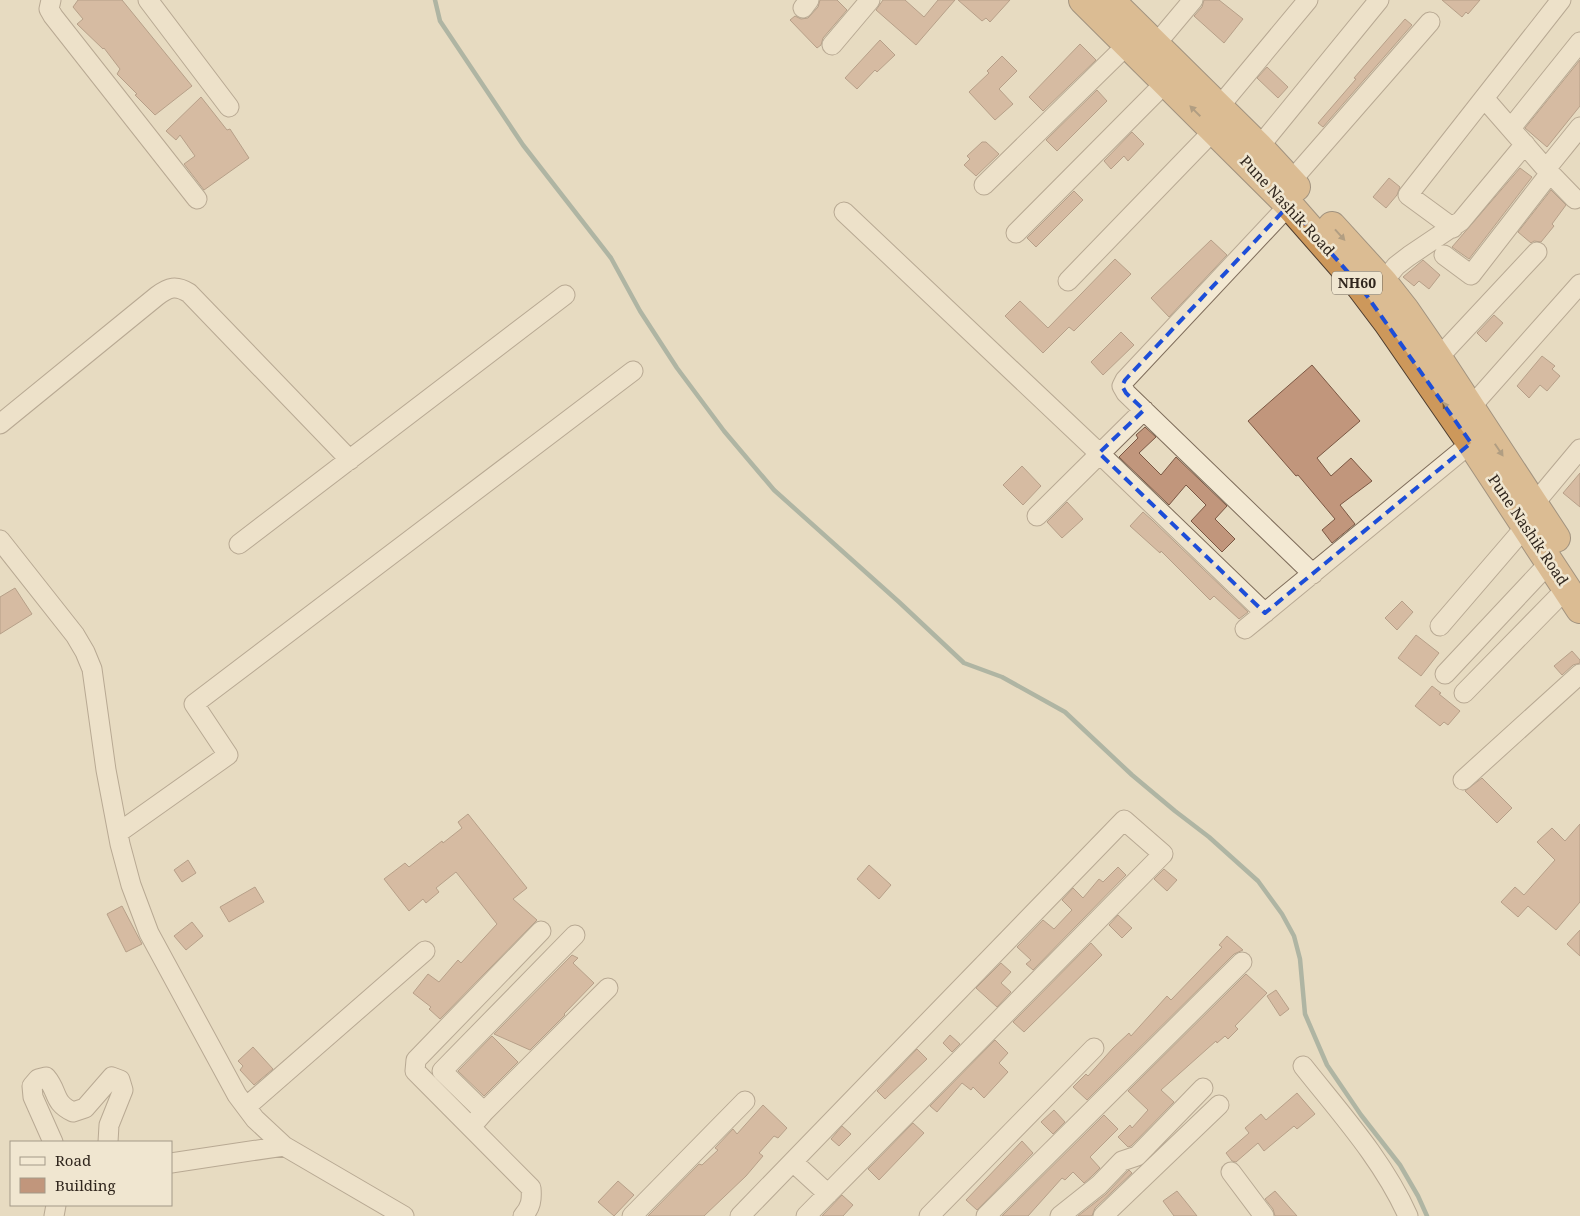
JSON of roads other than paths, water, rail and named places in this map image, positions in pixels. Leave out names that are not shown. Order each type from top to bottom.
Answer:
[{"type":"highway","name":"Pune Nashik Road","points":[[1083,0],[1166,82],[1259,147],[1290,193],[1366,294],[1471,443],[1530,515],[1550,562],[1576,591]]},
{"type":"highway","name":"Pune Nashik Road","points":[[1110,0],[1156,44],[1216,118],[1290,193],[1383,282],[1438,358],[1470,408],[1530,515],[1576,591]]},
{"type":"street","points":[[51,0],[49,9],[53,16],[197,199]]},
{"type":"street","points":[[148,0],[229,107]]},
{"type":"street","points":[[832,44],[870,0]]},
{"type":"street","points":[[1156,44],[1193,0]]},
{"type":"street","points":[[1068,281],[1216,118],[1308,0]]},
{"type":"street","points":[[1259,147],[1379,0]]},
{"type":"street","points":[[1453,228],[1408,195],[1561,0]]},
{"type":"street","points":[[1313,574],[1126,393],[1122,386],[1125,380],[1290,193],[1430,22]]},
{"type":"street","points":[[1511,128],[1580,42]]},
{"type":"street","points":[[984,185],[1128,44]]},
{"type":"street","points":[[1016,233],[1166,82]]},
{"type":"street","points":[[1484,98],[1548,171],[1576,199]]},
{"type":"street","points":[[1444,255],[1471,274],[1580,127]]},
{"type":"street","points":[[1383,282],[1396,266],[1453,228],[1470,211],[1525,144]]},
{"type":"street","points":[[844,212],[1265,613]]},
{"type":"street","points":[[1438,358],[1537,252]]},
{"type":"street","points":[[1470,408],[1580,284]]},
{"type":"street","points":[[0,424],[157,296],[168,288],[179,287],[188,293],[350,460]]},
{"type":"street","points":[[239,544],[565,295]]},
{"type":"street","points":[[118,833],[228,755],[194,704],[633,371]]},
{"type":"street","points":[[1037,516],[1144,410]]},
{"type":"street","points":[[1245,629],[1471,443]]},
{"type":"street","points":[[1440,626],[1530,515],[1580,449]]},
{"type":"street","points":[[2,545],[75,635],[85,652],[92,669],[106,770],[118,833],[131,885],[150,933],[237,1095],[255,1118],[284,1146],[404,1216]]},
{"type":"street","points":[[1445,674],[1550,562]]},
{"type":"street","points":[[1464,693],[1576,591]]},
{"type":"street","points":[[1463,780],[1580,674]]},
{"type":"street","points":[[740,1216],[1124,820],[1163,854],[806,1216]]},
{"type":"street","points":[[523,1216],[529,1209],[532,1200],[531,1188],[415,1071],[416,1060],[541,931]]},
{"type":"street","points":[[484,1112],[442,1071],[575,935]]},
{"type":"street","points":[[246,1106],[425,950]]},
{"type":"street","points":[[986,1216],[1242,962]]},
{"type":"street","points":[[471,1127],[608,988]]},
{"type":"street","points":[[929,1216],[1094,1048]]},
{"type":"street","points":[[1303,1066],[1380,1164],[1399,1195],[1408,1216]]},
{"type":"street","points":[[53,1141],[33,1097],[32,1086],[38,1079],[46,1077],[52,1084],[56,1098],[63,1107],[73,1112],[85,1108],[112,1077],[120,1080],[123,1090],[109,1125],[108,1141]]},
{"type":"street","points":[[1060,1216],[1098,1185],[1122,1160],[1136,1156],[1203,1088]]},
{"type":"street","points":[[632,1216],[745,1101]]},
{"type":"street","points":[[1102,1216],[1219,1104]]},
{"type":"street","points":[[172,1163],[284,1146]]},
{"type":"street","points":[[793,1162],[828,1194]]},
{"type":"street","points":[[1231,1172],[1264,1216]]},
{"type":"waterway","points":[[435,0],[440,21],[523,145],[611,258],[640,311],[677,368],[724,431],[774,490],[964,663],[1002,677],[1065,712],[1132,775],[1209,837],[1258,881],[1282,914],[1294,936],[1300,959],[1305,1014],[1327,1065],[1361,1115],[1400,1165],[1427,1216]]}]
